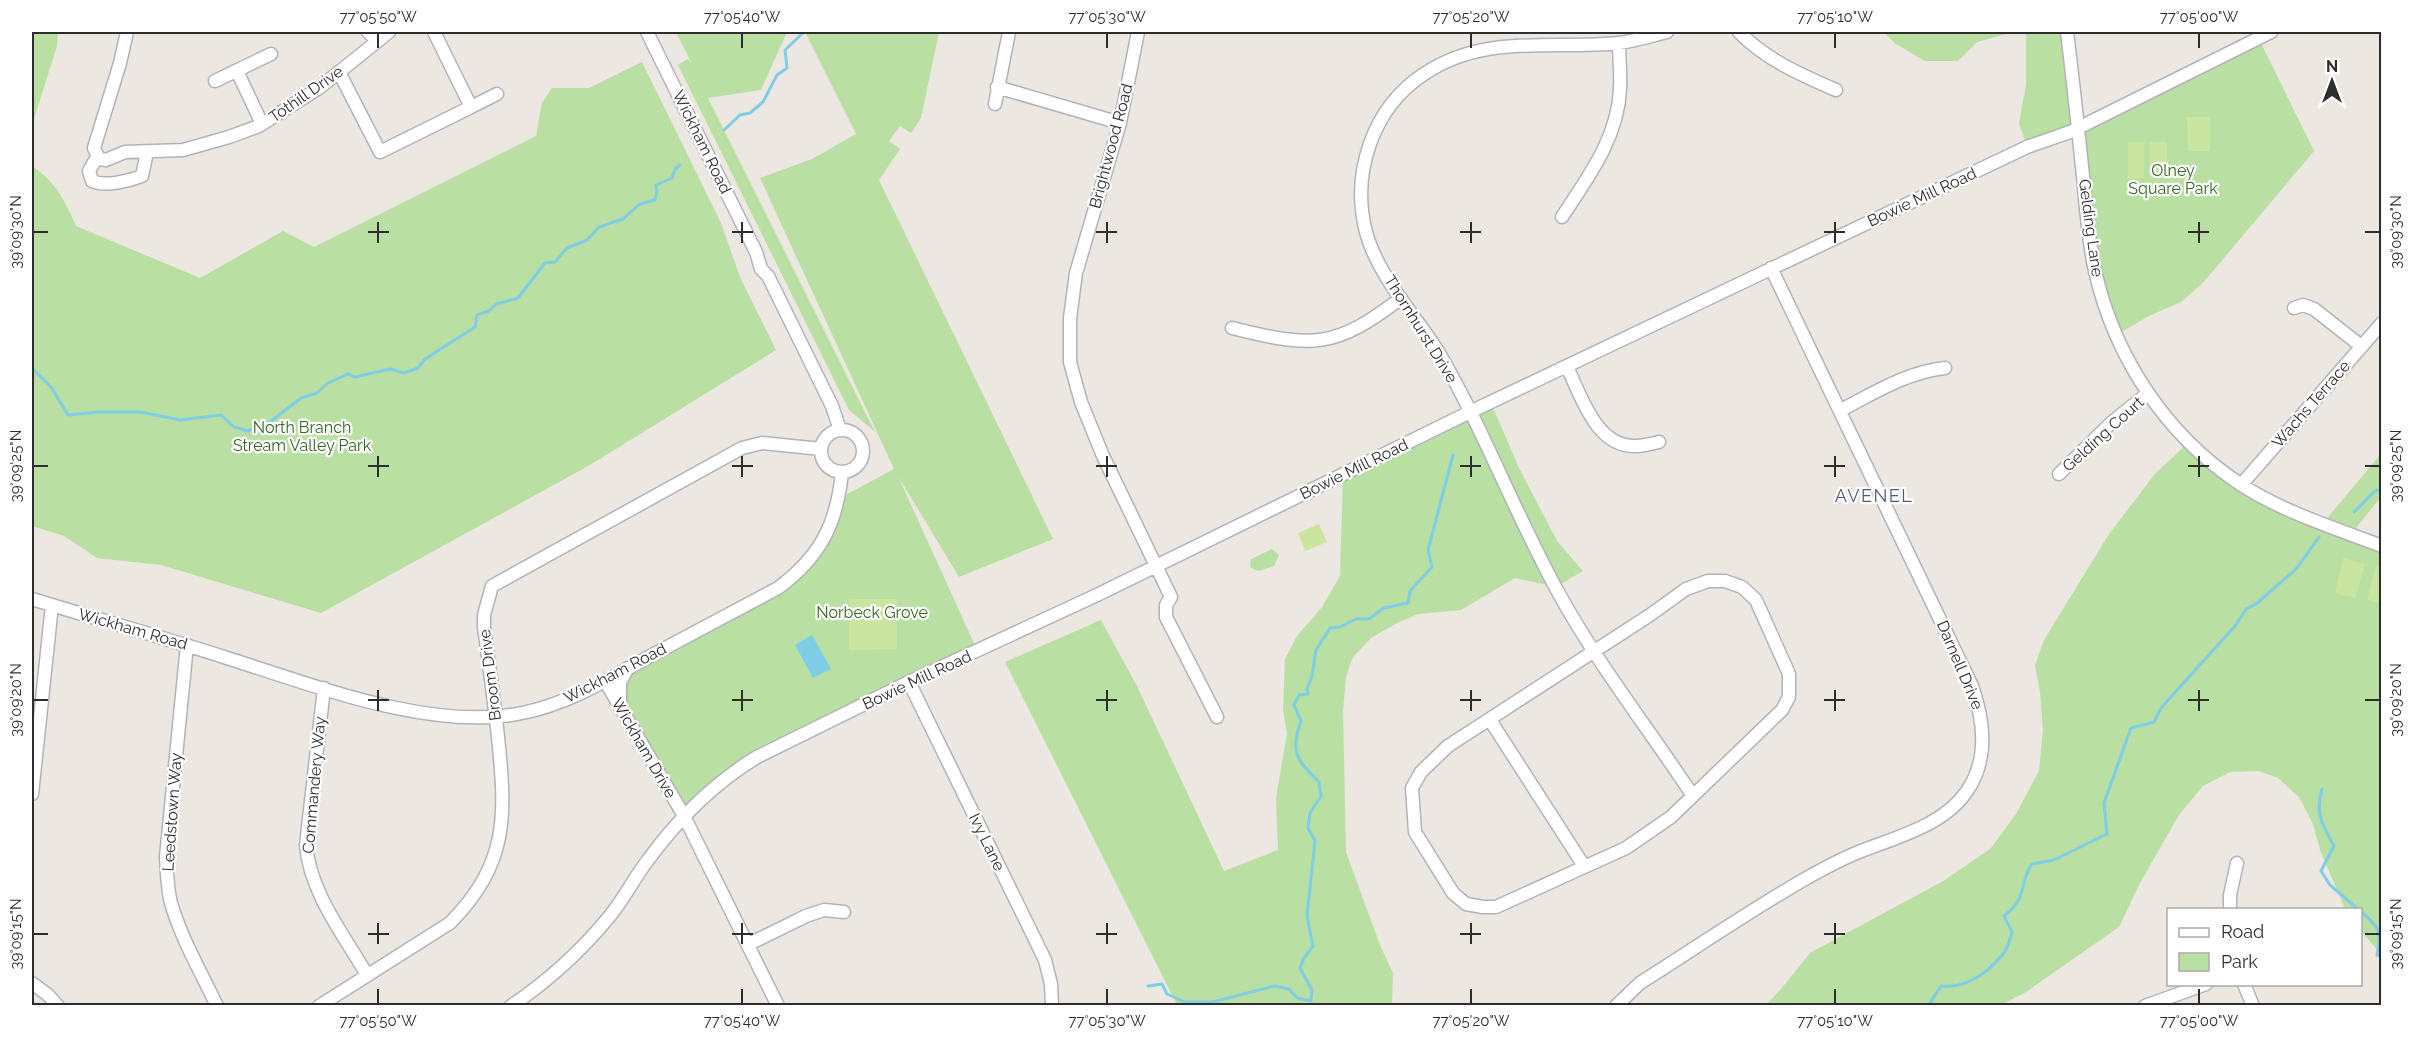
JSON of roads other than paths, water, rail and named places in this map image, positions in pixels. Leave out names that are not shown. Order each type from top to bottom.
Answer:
[{"type":"street","points":[[127,32],[94,148],[97,157],[89,171],[92,181],[98,184],[142,176],[147,152]]},
{"type":"street","points":[[368,32],[378,41]]},
{"type":"street","name":"Tothill Drive","points":[[97,157],[106,160],[125,152],[183,150],[229,137],[262,124],[284,112],[389,32]]},
{"type":"street","points":[[434,32],[471,107]]},
{"type":"street","name":"Wickham Road","points":[[647,32],[756,252],[762,255],[770,270],[768,276],[832,406],[840,430]]},
{"type":"street","points":[[995,104],[1009,32]]},
{"type":"street","name":"Brightwood Road","points":[[1138,32],[1120,123],[1076,273],[1070,318],[1070,362],[1081,402],[1102,456],[1171,597],[1166,604],[1166,617],[1217,717]]},
{"type":"street","name":"Thornhurst Drive","points":[[1667,32],[1618,43],[1503,46],[1474,50],[1450,59],[1422,75],[1396,99],[1384,115],[1368,149],[1362,169],[1360,196],[1366,234],[1381,265],[1438,353],[1470,412],[1558,592],[1693,796]]},
{"type":"street","points":[[1739,32],[1768,57],[1806,78],[1836,90]]},
{"type":"street","name":"Gelding Lane","points":[[2067,32],[2095,271],[2116,335],[2148,394],[2166,420],[2188,443],[2241,485],[2282,507],[2382,546]]},
{"type":"street","name":"Bowie Mill Road","points":[[511,1005],[577,953],[611,915],[648,859],[684,816],[714,786],[757,757],[1470,412],[2026,147],[2070,132],[2078,126],[2271,32]]},
{"type":"street","points":[[1562,217],[1600,157],[1612,130],[1620,89],[1618,43]]},
{"type":"street","points":[[215,81],[271,54]]},
{"type":"street","points":[[237,71],[262,124]]},
{"type":"street","points":[[339,72],[380,152],[497,94]]},
{"type":"street","points":[[997,87],[1120,123]]},
{"type":"street","name":"Darnell Drive","points":[[1616,1005],[1640,983],[1805,879],[1851,855],[1912,831],[1946,813],[1968,789],[1975,775],[1983,737],[1982,716],[1972,686],[1772,268]]},
{"type":"street","points":[[1232,328],[1278,340],[1324,341],[1351,332],[1378,316],[1401,298]]},
{"type":"street","points":[[2294,308],[2302,305],[2314,309],[2361,346]]},
{"type":"street","name":"Wachs Terrace","points":[[2241,485],[2382,323]]},
{"type":"street","points":[[1567,367],[1598,427],[1614,442],[1634,447],[1659,442]]},
{"type":"street","points":[[1841,410],[1900,380],[1929,370],[1945,368]]},
{"type":"street","name":"Gelding Court","points":[[2059,474],[2111,423],[2148,394]]},
{"type":"street","points":[[840,430],[853,434],[863,450],[862,457],[855,468],[842,472],[834,471],[826,465],[821,449],[825,439],[840,430]]},
{"type":"street","name":"Broom Drive","points":[[318,1005],[450,923],[468,905],[484,881],[494,858],[503,814],[504,790],[484,615],[492,586],[742,448],[762,443],[821,449]]},
{"type":"street","name":"Wickham Road","points":[[32,599],[324,688],[431,715],[495,717],[522,713],[548,706],[605,681],[778,588],[814,556],[829,528],[840,498],[842,472]]},
{"type":"street","points":[[1708,581],[1725,581],[1742,586],[1756,600],[1790,674],[1789,697],[1782,710],[1766,727],[1671,817],[1626,848],[1496,907],[1466,904],[1444,881],[1415,832],[1412,788],[1421,772],[1441,752],[1595,651],[1686,589],[1708,581]]},
{"type":"street","points":[[32,794],[52,605]]},
{"type":"street","name":"Leedstown Way","points":[[187,645],[166,856],[167,882],[171,903],[183,934],[217,1005]]},
{"type":"street","points":[[620,706],[620,682],[628,668]]},
{"type":"street","name":"Wickham Drive","points":[[605,681],[684,816],[778,1005]]},
{"type":"street","name":"Ivy Lane","points":[[909,682],[1044,960],[1051,984],[1052,1005]]},
{"type":"street","name":"Commandery Way","points":[[324,688],[306,845],[307,861],[318,890],[367,975]]},
{"type":"street","points":[[1490,720],[1584,866]]},
{"type":"street","points":[[2230,908],[2237,863]]},
{"type":"street","points":[[749,944],[806,916],[824,910],[844,912]]},
{"type":"street","points":[[32,983],[58,1005]]},
{"type":"street","points":[[2145,1005],[2200,986]]},
{"type":"street","points":[[2245,986],[2253,1005]]},
{"type":"water","points":[[812,635],[831,669],[813,678],[795,645]]},
{"type":"waterway","points":[[724,130],[740,115],[750,113],[763,102],[777,75],[787,68],[785,50],[804,32]]},
{"type":"waterway","points":[[32,368],[51,387],[68,415],[141,412],[180,420],[221,415],[234,427],[248,431],[270,422],[301,398],[317,393],[328,383],[348,374],[355,377],[390,369],[404,373],[418,368],[425,359],[475,327],[477,315],[489,311],[496,304],[518,298],[545,263],[555,262],[567,248],[587,240],[599,227],[623,219],[640,204],[655,200],[656,185],[672,178],[675,169],[680,165]]},
{"type":"waterway","points":[[1148,986],[1162,984],[1167,994],[1185,1002],[1213,1002],[1274,986],[1289,989],[1297,998],[1311,1001],[1312,990],[1300,968],[1313,946],[1307,916],[1315,841],[1308,828],[1310,813],[1321,796],[1319,782],[1300,761],[1297,754],[1296,740],[1301,721],[1294,705],[1299,695],[1308,694],[1307,689],[1312,676],[1316,650],[1330,628],[1340,627],[1356,619],[1369,619],[1384,608],[1408,603],[1410,591],[1432,567],[1428,550],[1453,455]]},
{"type":"waterway","points":[[2354,512],[2375,491],[2382,490]]},
{"type":"waterway","points":[[1928,1006],[1941,986],[1959,985],[1975,978],[2005,952],[2012,932],[2004,916],[2018,901],[2032,864],[2054,860],[2107,834],[2104,803],[2131,728],[2154,722],[2161,708],[2235,626],[2246,609],[2256,604],[2297,568],[2319,537]]},
{"type":"waterway","points":[[2322,789],[2319,805],[2321,819],[2334,846],[2321,871],[2330,885],[2357,908]]},
{"type":"waterway","points":[[2362,913],[2375,925],[2379,934],[2377,955],[2382,956]]},
{"type":"district","name":"AVENEL","points":[[1874,495]]},
{"type":"park label","name":"Olney Square Park","points":[[2173,179]]},
{"type":"park label","name":"North Branch Stream Valley Park","points":[[302,436]]},
{"type":"park label","name":"Norbeck Grove","points":[[872,612]]}]
